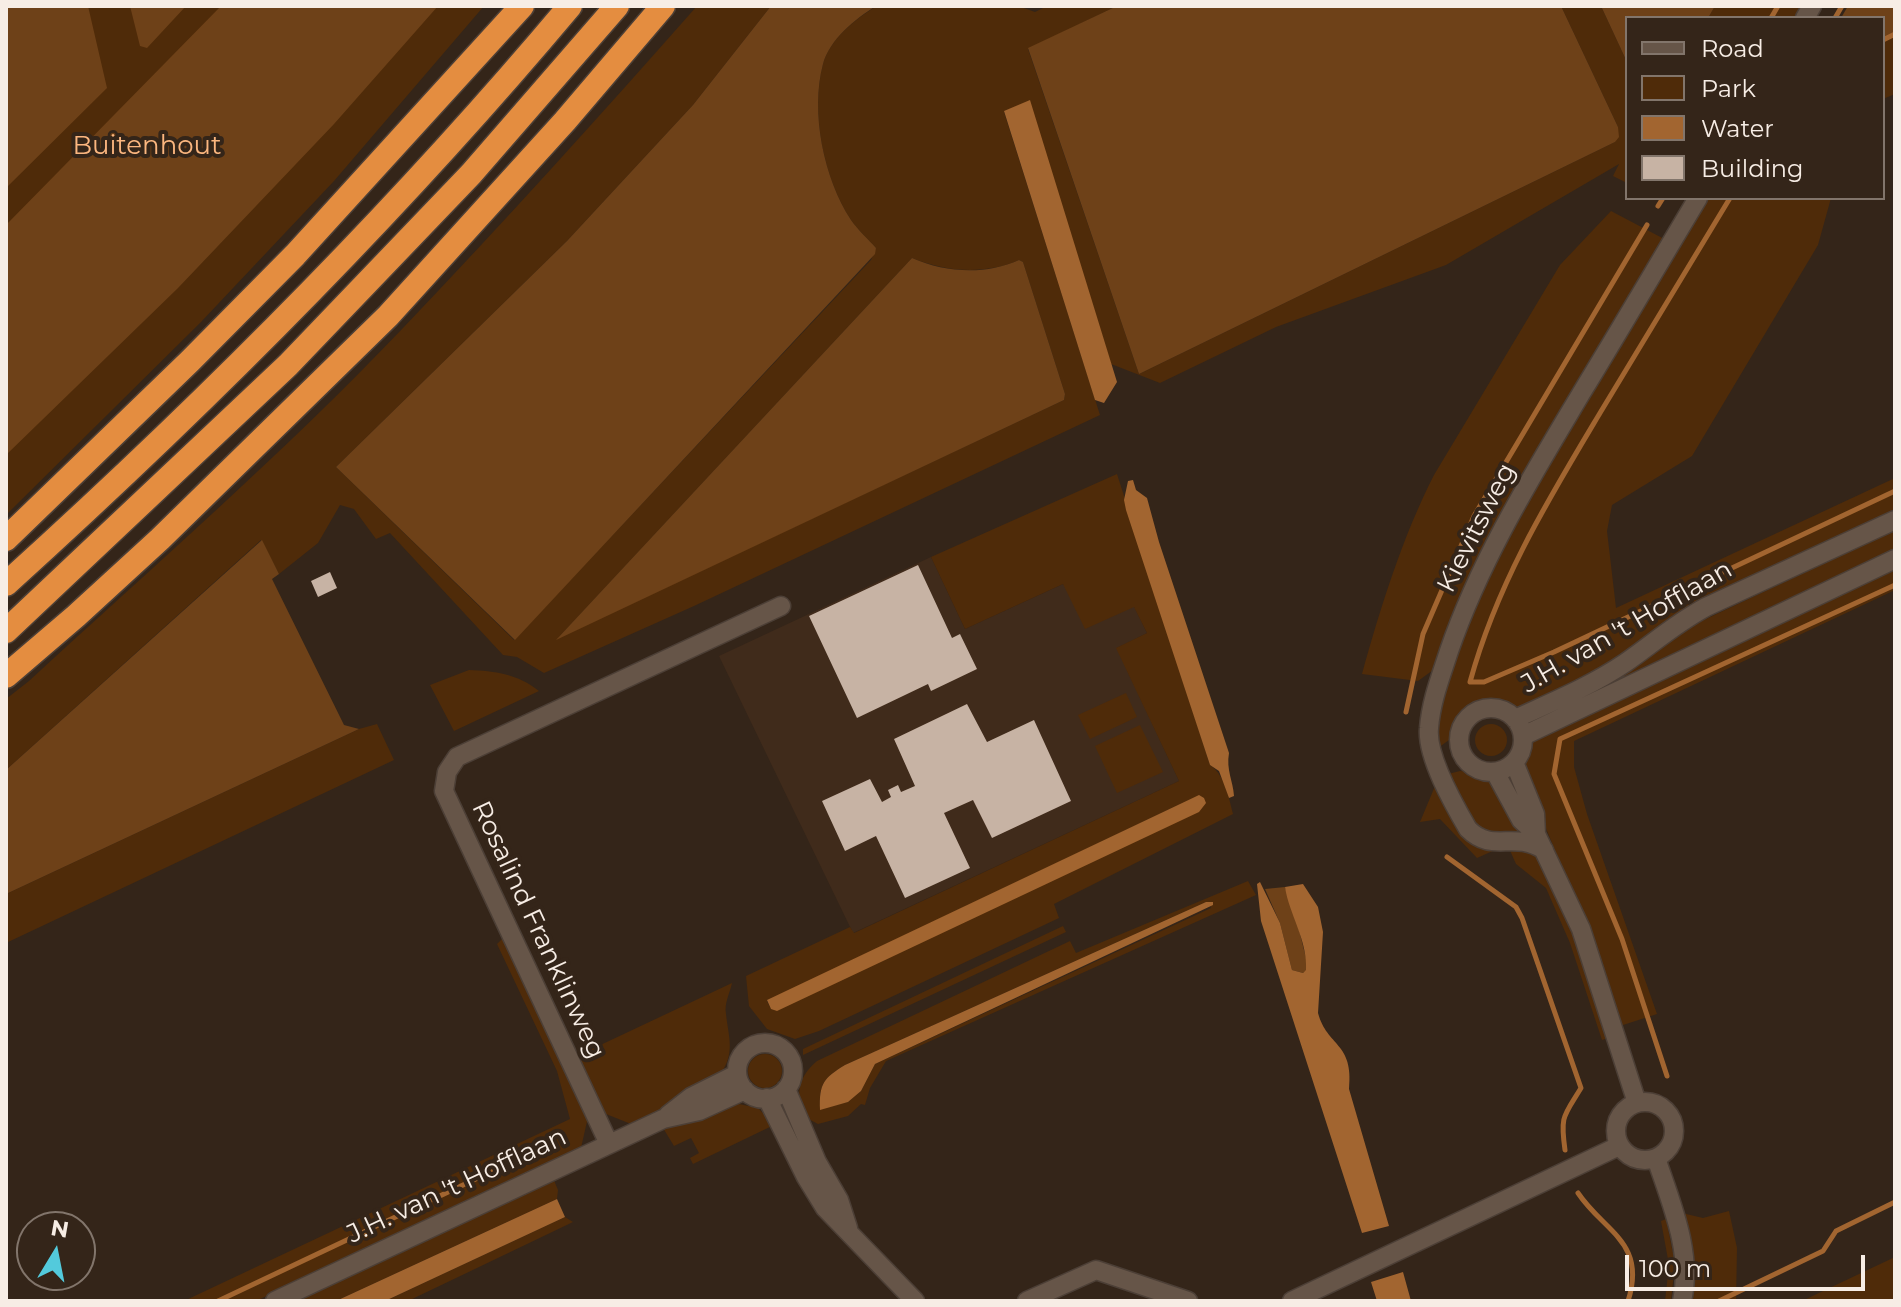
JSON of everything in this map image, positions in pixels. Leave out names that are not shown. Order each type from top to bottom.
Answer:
[{"type":"highway","points":[[6,539],[295,255],[522,6]]},
{"type":"highway","points":[[6,584],[258,345],[354,246],[570,6]]},
{"type":"highway","points":[[6,631],[288,365],[471,174],[617,6]]},
{"type":"highway","points":[[6,676],[160,539],[388,316],[565,121],[663,6]]},
{"type":"street","name":"Kievitsweg","points":[[1540,842],[1489,841],[1468,829],[1433,757],[1429,730],[1436,692],[1462,615],[1490,550],[1697,200]]},
{"type":"street","name":"J.H. van 't Hofflaan","points":[[1519,727],[1626,662],[1686,618],[1895,520]]},
{"type":"street","name":"J.H. van 't Hofflaan","points":[[1519,727],[1895,559]]},
{"type":"street","name":"Rosalind Franklinweg","points":[[609,1144],[444,791],[447,772],[457,757],[781,606]]},
{"type":"street","points":[[1481,709],[1503,710],[1519,727],[1522,750],[1514,762],[1495,772],[1483,771],[1467,762],[1459,744],[1461,729],[1469,717],[1481,709]]},
{"type":"street","points":[[1514,762],[1535,814],[1540,842],[1581,929],[1637,1103]]},
{"type":"street","points":[[1495,772],[1521,820],[1540,842]]},
{"type":"street","points":[[757,1044],[772,1044],[786,1052],[792,1063],[791,1080],[786,1089],[767,1098],[751,1095],[741,1082],[739,1062],[745,1051],[757,1044]]},
{"type":"street","name":"J.H. van 't Hofflaan","points":[[275,1301],[663,1119],[699,1111],[741,1082]]},
{"type":"street","points":[[786,1089],[817,1162],[839,1200],[850,1234]]},
{"type":"street","points":[[767,1098],[825,1208],[915,1301]]},
{"type":"street","points":[[1637,1103],[1655,1103],[1663,1107],[1673,1122],[1673,1139],[1656,1158],[1639,1160],[1619,1146],[1615,1128],[1618,1120],[1629,1106],[1637,1103]]},
{"type":"street","points":[[1292,1301],[1619,1146]]},
{"type":"street","points":[[1656,1158],[1684,1256],[1682,1301]]},
{"type":"street","points":[[1027,1301],[1096,1270],[1188,1301]]},
{"type":"shaded area","points":[[931,557],[965,629],[1063,584],[1134,606],[1147,633],[1117,648],[1179,781],[853,933],[719,656]]},
{"type":"green space","name":"Buitenhout","points":[[6,6],[484,6],[334,181],[201,322],[6,515]]},
{"type":"green space","points":[[6,6],[88,6],[107,88],[6,188]]},
{"type":"green space","points":[[130,6],[186,6],[147,48],[140,46]]},
{"type":"green space","name":"Buitenhout","points":[[221,6],[438,6],[334,124],[178,288],[6,455],[6,225]]},
{"type":"green space","points":[[697,6],[771,6],[693,105],[567,241],[336,467],[514,640],[871,260],[876,248],[851,220],[833,185],[822,145],[818,103],[823,64],[831,46],[852,23],[877,6],[1018,6],[1035,12],[1047,6],[1117,6],[1028,49],[1139,374],[1615,142],[1618,127],[1561,6],[1601,6],[1625,58],[1625,182],[1613,176],[1619,164],[1446,265],[1276,327],[1160,383],[1111,364],[1029,101],[1004,112],[1100,415],[544,673],[517,657],[503,655],[390,533],[376,539],[354,509],[340,505],[318,543],[279,574],[261,540],[6,770],[6,699],[219,508],[312,419],[515,209]],"holes":[[[912,258],[938,266],[979,270],[1019,260],[1023,262],[1065,394],[1064,400],[558,638]]]},
{"type":"green space","points":[[771,6],[876,6],[852,23],[831,46],[823,64],[818,103],[822,145],[833,185],[851,220],[876,248],[875,254],[515,640],[336,467],[567,241],[693,105]]},
{"type":"green space","points":[[1117,6],[1561,6],[1618,127],[1619,137],[1615,142],[1139,374],[1028,48]]},
{"type":"green space","points":[[1601,6],[1715,6],[1709,16],[1625,16],[1625,58]]},
{"type":"green space","points":[[1715,6],[1807,6],[1801,16],[1709,16]]},
{"type":"green space","points":[[1848,6],[1895,6],[1895,36],[1885,41],[1885,16],[1842,16]]},
{"type":"green space","points":[[1895,36],[1895,94],[1885,98],[1885,41]]},
{"type":"green space","points":[[1702,200],[1830,200],[1818,245],[1692,456],[1612,505],[1607,531],[1616,608],[1895,478],[1895,512],[1668,619],[1633,652],[1525,709],[1490,701],[1472,706],[1460,717],[1449,740],[1438,748],[1434,742],[1441,695],[1481,579]]},
{"type":"green space","points":[[1611,211],[1668,241],[1440,665],[1418,681],[1362,674],[1393,573],[1434,475],[1560,265]]},
{"type":"green space","points":[[912,258],[938,267],[966,270],[993,268],[1019,260],[1023,262],[1065,394],[1064,400],[556,640]]},
{"type":"green space","points":[[1117,474],[1210,765],[1222,780],[1233,814],[1054,904],[1059,918],[819,1031],[795,1039],[767,1029],[749,1006],[746,976],[850,927],[854,933],[1179,781],[1116,648],[1147,633],[1134,607],[1085,629],[1063,584],[965,629],[931,557]],"holes":[[[1193,798],[771,1009],[767,1001]]]},
{"type":"green space","points":[[1895,530],[1895,553],[1551,715],[1548,709],[1674,634]]},
{"type":"green space","points":[[262,540],[279,574],[272,579],[344,725],[359,729],[6,894],[6,770]]},
{"type":"green space","points":[[1895,563],[1895,590],[1574,741],[1574,767],[1587,814],[1657,1014],[1620,1026],[1587,928],[1524,775],[1525,759],[1531,745],[1537,736]]},
{"type":"green space","points":[[469,670],[506,674],[539,691],[454,731],[430,685]]},
{"type":"green space","points":[[1126,693],[1137,717],[1090,739],[1078,715]]},
{"type":"green space","points":[[377,724],[394,760],[6,943],[6,894],[359,729]]},
{"type":"green space","points":[[1491,724],[1503,728],[1507,740],[1503,752],[1491,756],[1479,752],[1475,740],[1479,728]]},
{"type":"green space","points":[[1140,725],[1163,772],[1117,793],[1095,746]]},
{"type":"green space","points":[[1460,771],[1492,779],[1523,833],[1492,837],[1471,822],[1448,774]]},
{"type":"green space","points":[[1438,779],[1495,850],[1477,858],[1440,819],[1420,822]]},
{"type":"green space","points":[[1508,846],[1533,851],[1540,862],[1574,938],[1608,1038],[1602,1040],[1570,943],[1546,888],[1516,864]]},
{"type":"green space","points":[[1248,881],[1256,895],[886,1061],[870,1088],[865,1105],[861,1104],[848,1116],[818,1124],[801,1115],[800,1085],[817,1061],[1070,941],[1076,953]],"holes":[[[1209,902],[1211,908],[875,1064],[861,1091],[848,1102],[820,1109],[824,1082],[845,1065]]]},
{"type":"green space","points":[[1285,887],[1307,962],[1307,970],[1303,973],[1292,970],[1280,923],[1265,889]]},
{"type":"green space","points":[[1063,926],[1066,932],[803,1055],[803,1049]]},
{"type":"green space","points":[[503,938],[588,1117],[581,1148],[256,1301],[184,1301],[570,1119],[557,1071],[497,944]]},
{"type":"green space","points":[[732,983],[726,1002],[730,1049],[723,1070],[658,1111],[631,1124],[601,1112],[575,1057]]},
{"type":"green space","points":[[765,1054],[777,1059],[782,1071],[777,1083],[765,1088],[753,1083],[748,1071],[753,1059]]},
{"type":"green space","points":[[734,1103],[758,1108],[774,1125],[693,1164],[690,1158],[699,1153],[691,1138],[674,1146],[663,1128]]},
{"type":"green space","points":[[553,1178],[558,1190],[557,1199],[336,1301],[293,1301]]},
{"type":"green space","points":[[1729,1211],[1737,1248],[1736,1301],[1693,1301],[1694,1259],[1682,1213],[1703,1218]]},
{"type":"green space","points":[[565,1217],[573,1222],[408,1301],[385,1301]]},
{"type":"green space","points":[[1666,1219],[1675,1263],[1671,1301],[1665,1301],[1669,1265],[1661,1221]]},
{"type":"green space","points":[[1895,1257],[1895,1301],[1802,1301]]},
{"type":"water","points":[[1030,100],[1117,382],[1104,403],[1095,400],[1004,111]]},
{"type":"water","points":[[1133,480],[1136,490],[1147,498],[1229,753],[1234,796],[1229,798],[1219,771],[1210,765],[1126,510],[1124,500],[1128,481]]},
{"type":"water","points":[[1199,795],[1206,803],[1199,812],[777,1011],[771,1009],[767,1000]]},
{"type":"water","points":[[1260,882],[1280,923],[1292,970],[1303,973],[1306,959],[1285,887],[1303,884],[1318,907],[1323,932],[1318,1013],[1327,1033],[1348,1062],[1349,1089],[1389,1226],[1362,1233],[1261,921],[1257,884]]},
{"type":"water","points":[[1206,902],[1213,902],[1213,905],[875,1064],[861,1091],[848,1102],[820,1110],[824,1082],[845,1065]]},
{"type":"water","points":[[557,1199],[565,1217],[385,1301],[336,1301]]},
{"type":"water","points":[[1403,1272],[1411,1301],[1377,1301],[1371,1282]]},
{"type":"building","points":[[918,565],[952,638],[960,634],[977,669],[931,691],[928,684],[857,718],[809,616]]},
{"type":"building","points":[[330,572],[337,588],[318,597],[311,581]]},
{"type":"building","points":[[967,704],[987,742],[1034,720],[1071,801],[992,838],[973,800],[944,813],[970,868],[905,898],[876,836],[845,851],[822,801],[870,779],[882,802],[891,797],[888,790],[898,785],[901,792],[915,786],[894,739]]},
{"type":"waterway","points":[[1772,16],[1778,6]]},
{"type":"waterway","points":[[1836,16],[1842,6]]},
{"type":"waterway","points":[[1885,39],[1895,34]]},
{"type":"waterway","points":[[1658,206],[1662,200]]},
{"type":"waterway","points":[[1729,200],[1543,510],[1494,610],[1470,682],[1484,682],[1554,652],[1895,491]]},
{"type":"waterway","points":[[1406,712],[1423,634],[1474,516],[1647,225]]},
{"type":"waterway","points":[[1667,1076],[1622,939],[1554,774],[1560,739],[1895,585]]},
{"type":"waterway","points":[[1447,857],[1516,907],[1522,918],[1581,1088],[1565,1116],[1565,1150]]},
{"type":"waterway","points":[[218,1301],[501,1167]]},
{"type":"waterway","points":[[1578,1193],[1627,1251],[1632,1265],[1628,1301]]},
{"type":"waterway","points":[[1719,1301],[1823,1251],[1836,1231],[1895,1202]]}]
